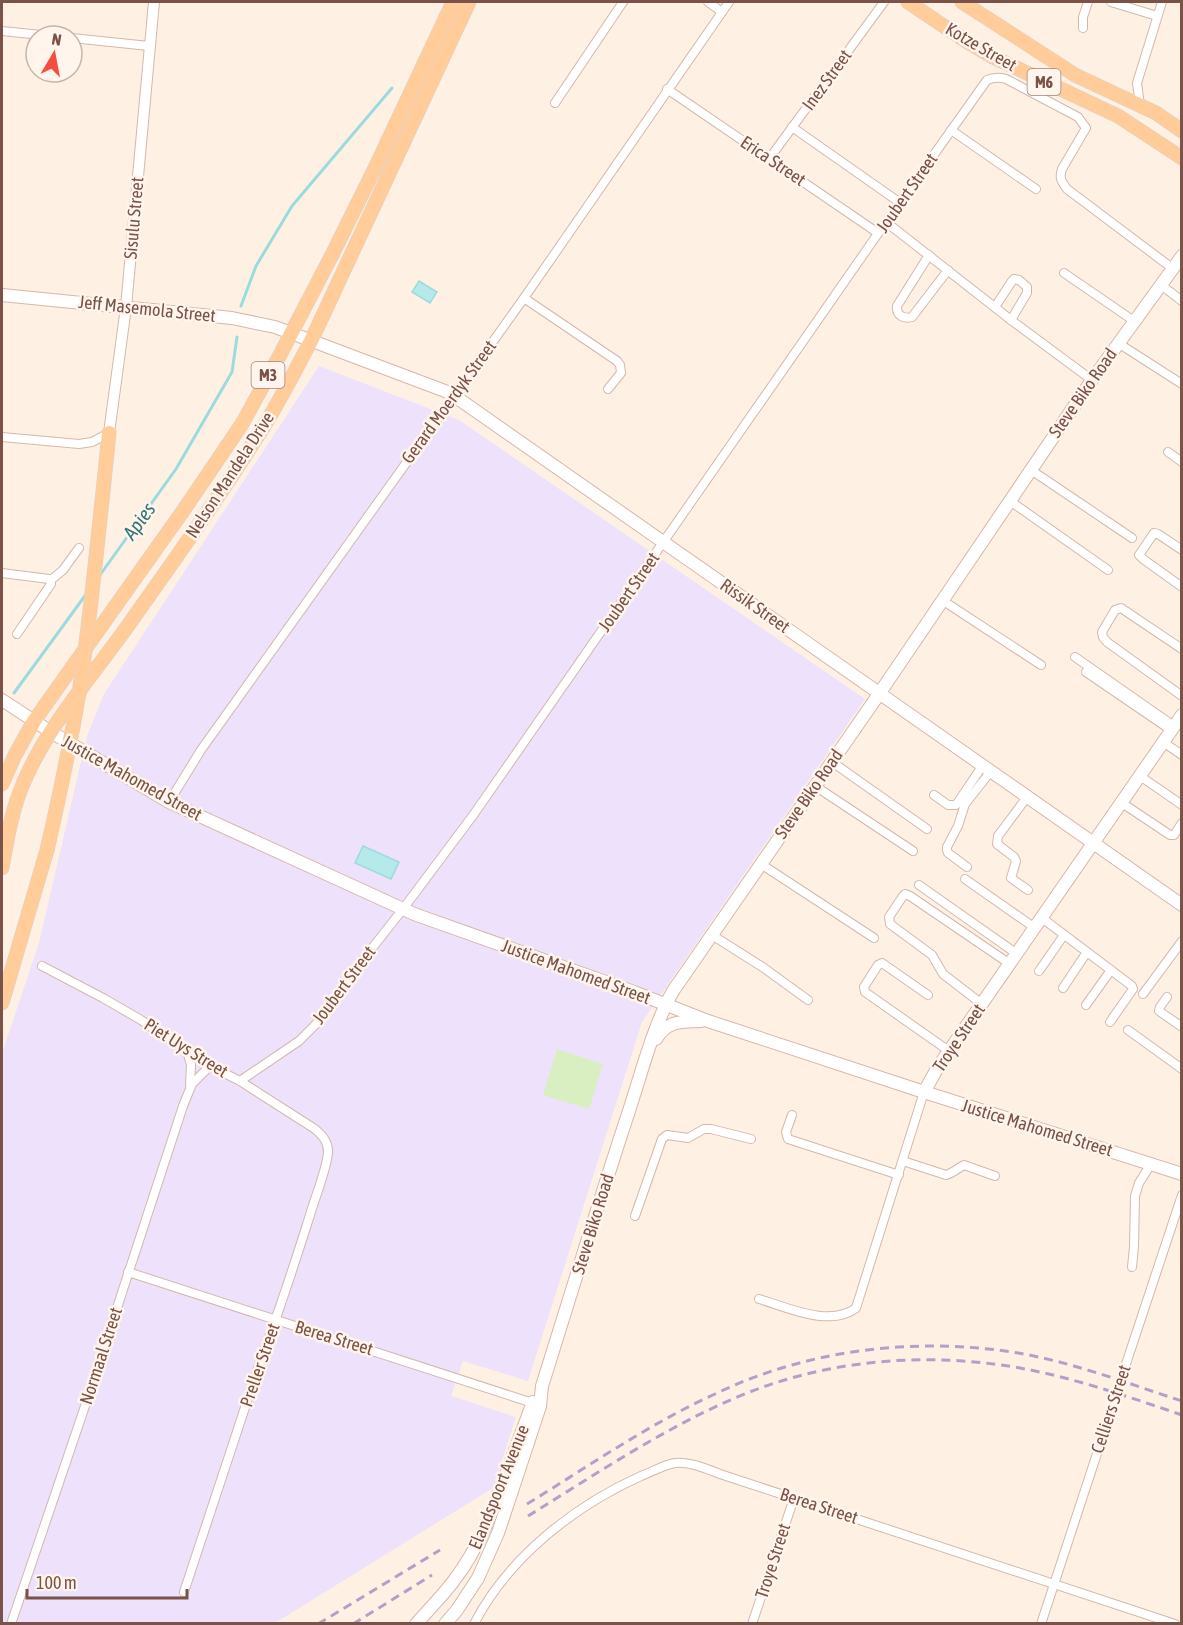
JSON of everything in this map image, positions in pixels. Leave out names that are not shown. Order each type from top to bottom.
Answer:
[{"type":"main road","name":"Nelson Mandela Drive","points":[[2,784],[12,760],[34,721],[234,436],[292,333],[376,166],[453,2]]},
{"type":"main road","name":"Nelson Mandela Drive","points":[[2,868],[9,830],[19,795],[51,732],[256,439],[311,341],[469,2]]},
{"type":"main road","name":"Kotze Street","points":[[909,2],[993,57],[1118,116],[1182,158]]},
{"type":"main road","name":"Kotze Street","points":[[962,2],[1075,75],[1156,113],[1182,131]]},
{"type":"main road","name":"Steve Biko Road","points":[[536,1404],[648,1053],[665,1004],[672,991],[879,694],[1092,380],[1182,256]]},
{"type":"main road","name":"Jeff Masemola Street","points":[[2,295],[243,320],[275,327],[311,341]]},
{"type":"main road","name":"Rissik Street","points":[[311,341],[453,395],[1182,905]]},
{"type":"main road","points":[[2,1003],[47,850],[79,693],[109,434]]},
{"type":"main road","name":"Justice Mahomed Street","points":[[6,703],[169,802],[414,914],[665,1004],[708,1022],[1182,1174]]},
{"type":"main road","name":"Troye Street","points":[[924,1092],[938,1067],[1176,724]]},
{"type":"main road","points":[[648,1053],[662,1031],[671,1024],[685,1021],[708,1022]]},
{"type":"main road","name":"Elandspoort Avenue","points":[[446,1623],[478,1578],[498,1533],[507,1488],[536,1404]]},
{"type":"main road","name":"Elandspoort Avenue","points":[[416,1623],[461,1572],[479,1543],[507,1488]]},
{"type":"street","name":"Sisulu Street","points":[[109,434],[126,307],[154,2]]},
{"type":"street","points":[[555,103],[623,2]]},
{"type":"street","points":[[708,2],[722,12]]},
{"type":"street","name":"Gerard Moerdyk Street","points":[[169,802],[201,750],[524,298],[729,2]]},
{"type":"street","name":"Inez Street","points":[[769,159],[884,2]]},
{"type":"street","points":[[1083,28],[1083,17],[1088,2]]},
{"type":"street","points":[[1111,2],[1157,16]]},
{"type":"street","points":[[1140,105],[1137,83],[1162,2]]},
{"type":"street","points":[[2,31],[24,33]]},
{"type":"street","points":[[84,39],[149,46]]},
{"type":"street","name":"Joubert Street","points":[[240,1081],[299,1041],[311,1030],[404,909],[474,814],[899,202],[983,86],[992,78],[1006,79],[1078,117],[1086,128],[1062,169],[1060,180],[1067,189],[1172,268]]},
{"type":"street","points":[[1118,95],[1137,83]]},
{"type":"street","name":"Erica Street","points":[[667,89],[878,233]]},
{"type":"street","points":[[792,127],[899,202]]},
{"type":"street","points":[[951,130],[1036,189]]},
{"type":"street","points":[[886,222],[1092,380]]},
{"type":"street","points":[[929,255],[897,306],[898,315],[906,319],[912,317],[948,270]]},
{"type":"street","points":[[1064,273],[1134,321]]},
{"type":"street","points":[[995,307],[1012,281],[1020,279],[1027,293],[1011,320]]},
{"type":"street","points":[[1160,284],[1182,301]]},
{"type":"street","points":[[524,298],[621,365],[621,373],[608,389]]},
{"type":"street","points":[[1118,343],[1182,384]]},
{"type":"street","points":[[2,437],[79,444],[92,442],[109,434]]},
{"type":"street","points":[[1168,452],[1182,462]]},
{"type":"street","points":[[1031,470],[1132,538]]},
{"type":"street","points":[[1010,501],[1108,570]]},
{"type":"street","points":[[1182,550],[1154,533],[1139,555],[1182,587]]},
{"type":"street","points":[[16,634],[51,584],[51,580],[63,570],[79,548]]},
{"type":"street","points":[[2,573],[51,580]]},
{"type":"street","points":[[942,600],[1041,665]]},
{"type":"street","points":[[1182,649],[1121,608],[1115,609],[1102,632],[1102,637],[1107,642],[1182,696]]},
{"type":"street","points":[[1075,657],[1176,724]]},
{"type":"street","points":[[1086,672],[1176,724]]},
{"type":"street","points":[[1163,742],[1182,755]]},
{"type":"street","points":[[832,762],[927,829]]},
{"type":"street","points":[[934,795],[948,804],[956,805],[987,768]]},
{"type":"street","points":[[967,867],[947,850],[965,804],[987,768]]},
{"type":"street","points":[[1140,776],[1182,805]]},
{"type":"street","points":[[815,786],[913,851]]},
{"type":"street","points":[[1027,797],[996,842],[1016,861],[1011,878],[1028,890]]},
{"type":"street","points":[[1122,802],[1170,835],[1174,835],[1182,824]]},
{"type":"street","points":[[761,864],[874,938]]},
{"type":"street","points":[[965,879],[1038,923],[1064,934],[1132,986],[1133,989],[1110,1022]]},
{"type":"street","points":[[919,885],[1013,959]]},
{"type":"street","points":[[982,1004],[943,974],[932,955],[890,924],[889,917],[903,896],[906,894],[910,896],[1013,959]]},
{"type":"street","points":[[1039,971],[1064,934]]},
{"type":"street","points":[[712,935],[764,968],[808,1000]]},
{"type":"street","points":[[1143,994],[1182,941]]},
{"type":"street","points":[[1063,988],[1087,952]]},
{"type":"street","points":[[928,994],[882,963],[878,965],[864,987],[865,992],[949,1051]]},
{"type":"street","name":"Piet Uys Street","points":[[42,966],[119,1007],[210,1066],[240,1081],[315,1129],[325,1138]]},
{"type":"street","points":[[1086,1005],[1111,970]]},
{"type":"street","points":[[1167,997],[1159,1011],[1182,1027]]},
{"type":"street","points":[[1128,1030],[1182,1069]]},
{"type":"street","name":"Normaal Street","points":[[188,1051],[191,1068],[190,1089]]},
{"type":"street","name":"Normaal Street","points":[[11,1623],[183,1106],[196,1079],[210,1066]]},
{"type":"street","name":"Troye Street","points":[[759,1299],[816,1317],[846,1314],[856,1308],[924,1092]]},
{"type":"street","points":[[792,1115],[786,1132],[788,1139],[898,1176]]},
{"type":"street","points":[[635,1216],[662,1139],[667,1135],[688,1138],[704,1129],[711,1129],[751,1139]]},
{"type":"street","name":"Preller Street","points":[[184,1592],[276,1320],[324,1167],[328,1151],[325,1138]]},
{"type":"street","points":[[903,1161],[946,1174],[964,1165],[995,1176]]},
{"type":"street","points":[[1132,1268],[1135,1196],[1139,1183],[1150,1164]]},
{"type":"street","name":"Celliers Street","points":[[1041,1623],[1182,1194]]},
{"type":"street","name":"Berea Street","points":[[128,1272],[536,1404]]},
{"type":"street","name":"Berea Street","points":[[474,1623],[507,1575],[557,1526],[577,1511],[622,1485],[680,1462],[1175,1623]]},
{"type":"street","name":"Troye Street","points":[[752,1623],[794,1498]]},
{"type":"shaded area","points":[[319,366],[459,420],[865,699],[642,1022],[528,1381],[463,1361],[451,1396],[516,1417],[493,1488],[275,1623],[2,1624],[2,1053],[39,943],[87,736],[104,694]]},
{"type":"green space","points":[[557,1049],[603,1064],[589,1109],[543,1095]]},
{"type":"water","points":[[419,281],[437,292],[430,303],[412,292]]},
{"type":"water","points":[[363,846],[399,862],[391,879],[355,863]]},
{"type":"waterway","name":"Apies","points":[[241,306],[256,266],[292,206],[392,88]]},
{"type":"waterway","name":"Apies","points":[[100,575],[176,469],[232,372],[237,337]]},
{"type":"waterway","name":"Apies","points":[[14,693],[87,593]]},
{"type":"railway","points":[[527,1504],[643,1432],[715,1394],[786,1367],[823,1357],[860,1351],[936,1346],[1012,1352],[1077,1367],[1182,1401]]},
{"type":"railway","points":[[528,1516],[613,1463],[702,1413],[763,1387],[794,1377],[858,1364],[923,1360],[988,1363],[1020,1368],[1081,1383],[1182,1415]]},
{"type":"railway","points":[[318,1624],[440,1550]]},
{"type":"railway","points":[[353,1624],[432,1575]]}]
